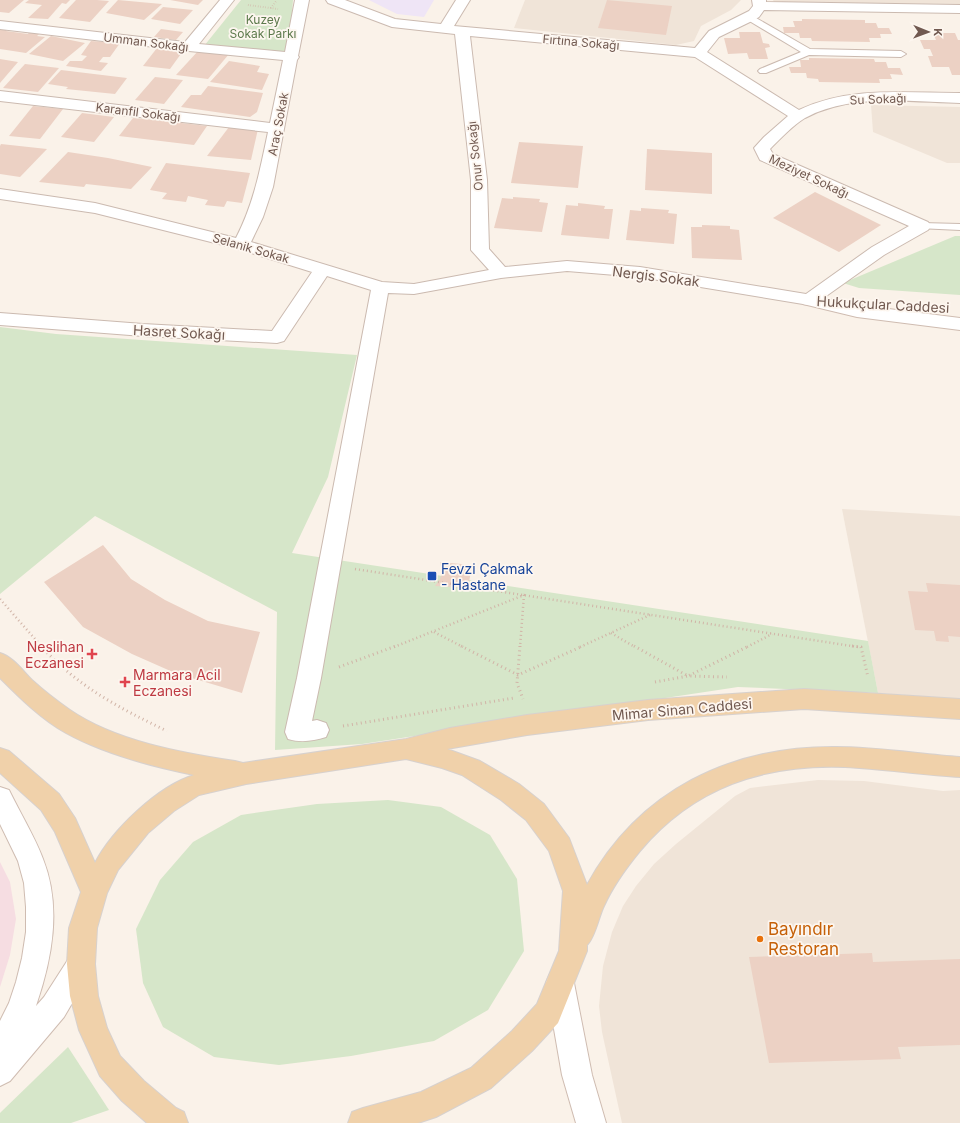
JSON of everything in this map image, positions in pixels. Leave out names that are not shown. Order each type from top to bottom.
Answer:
[{"type":"main road","points":[[0,662],[32,693],[72,724],[93,734],[140,751],[170,759],[208,768],[246,773]]},
{"type":"main road","name":"Mimar Sinan Caddesi","points":[[246,773],[406,749],[450,738],[527,725],[648,710],[804,699],[960,709]]},
{"type":"main road","points":[[406,749],[443,758],[471,768],[510,792],[535,812],[560,846],[576,891],[573,950]]},
{"type":"main road","points":[[363,1123],[425,1106],[481,1078],[522,1040],[548,1013],[594,897],[613,865],[649,825],[678,801],[713,781],[734,772],[763,763],[799,758],[829,756],[960,767]]},
{"type":"main road","points":[[0,758],[50,802],[66,826],[94,892]]},
{"type":"main road","points":[[173,1123],[164,1119],[110,1066],[93,1030],[84,996],[81,964],[83,928],[94,892],[109,862],[139,825],[165,803],[193,786],[246,773]]},
{"type":"street","points":[[189,47],[227,0]]},
{"type":"street","name":"Araç Sokak","points":[[241,244],[255,218],[265,187],[276,128],[292,57],[302,0]]},
{"type":"street","name":"Fırtına Sokağı","points":[[334,0],[392,23],[699,53]]},
{"type":"street","points":[[445,29],[463,0]]},
{"type":"street","points":[[798,116],[699,53],[714,34],[754,14],[759,3],[960,9]]},
{"type":"street","name":"Umman Sokağı","points":[[0,25],[189,47],[292,57]]},
{"type":"street","name":"Onur Sokağı","points":[[462,31],[479,180],[480,250],[501,274]]},
{"type":"street","name":"Karanfil Sokağı","points":[[0,96],[276,128]]},
{"type":"street","name":"Su Sokağı","points":[[798,116],[819,106],[857,98],[960,98]]},
{"type":"street","name":"Meziyet Sokağı","points":[[798,116],[762,148],[766,157],[922,226]]},
{"type":"street","name":"Selanik Sokak","points":[[0,194],[95,208],[241,244],[380,287],[414,289],[501,274]]},
{"type":"street","points":[[809,300],[878,251],[922,226]]},
{"type":"street","name":"Nergis Sokak","points":[[501,274],[567,266],[640,272],[809,300]]},
{"type":"street","name":"Hasret Sokağı","points":[[0,318],[147,330],[277,337],[323,269]]},
{"type":"street","points":[[317,730],[297,732],[309,678],[328,565],[380,287]]},
{"type":"street","name":"Hukukçular Caddesi","points":[[809,300],[850,300],[960,308]]},
{"type":"street","name":"Hukukçular Caddesi","points":[[809,300],[858,311],[960,324]]},
{"type":"street","points":[[0,798],[8,816],[22,838],[32,862],[38,886],[41,912],[39,946],[30,979],[17,1017],[9,1035],[0,1048]]},
{"type":"street","points":[[0,1071],[54,1007],[81,964]]},
{"type":"street","points":[[560,983],[577,1075],[591,1123]]},
{"type":"lane","points":[[749,17],[808,52]]},
{"type":"lane","points":[[763,71],[808,52],[901,54]]},
{"type":"lane","points":[[922,226],[960,227]]},
{"type":"path","points":[[271,8],[277,0]]},
{"type":"path","points":[[241,5],[279,9]]},
{"type":"path","points":[[328,565],[861,647],[874,703]]},
{"type":"path","points":[[309,678],[433,632],[524,595]]},
{"type":"path","points":[[524,595],[517,683],[526,706],[527,725]]},
{"type":"path","points":[[0,599],[57,662],[81,683],[119,706],[168,731]]},
{"type":"path","points":[[518,675],[650,615]]},
{"type":"path","points":[[433,632],[518,675]]},
{"type":"path","points":[[611,633],[688,676],[772,634]]},
{"type":"path","points":[[364,722],[514,698]]},
{"type":"shaded area","points":[[369,0],[434,0],[424,17],[397,14]]},
{"type":"shaded area","points":[[525,0],[741,0],[731,10],[701,26],[694,41],[676,45],[514,28]]},
{"type":"shaded area","points":[[773,0],[960,0],[960,4],[774,2]]},
{"type":"shaded area","points":[[871,105],[960,107],[960,163],[947,163],[873,132]]},
{"type":"shaded area","points":[[842,509],[960,516],[960,699],[878,693]]},
{"type":"shaded area","points":[[818,780],[864,781],[943,791],[960,790],[960,1123],[622,1123],[602,1032],[599,1006],[603,966],[612,932],[623,906],[636,886],[654,864],[735,796],[750,788]]},
{"type":"shaded area","points":[[0,862],[10,882],[16,919],[10,955],[0,987]]},
{"type":"green space","name":"Kuzey Sokak Parkı","points":[[241,0],[293,0],[290,35],[284,52],[204,46]]},
{"type":"green space","points":[[955,236],[960,236],[960,295],[859,288],[843,283]]},
{"type":"green space","points":[[0,327],[56,334],[357,355],[328,477],[292,553],[868,641],[878,693],[738,687],[362,744],[275,750],[277,612],[95,516],[0,594]]},
{"type":"green space","points":[[388,800],[441,807],[490,835],[517,879],[524,951],[488,1010],[434,1041],[351,1056],[279,1065],[214,1057],[163,1027],[143,983],[136,929],[160,880],[193,842],[241,815],[317,804]]},
{"type":"green space","points":[[68,1047],[109,1110],[71,1123],[0,1123],[0,1113]]},
{"type":"building","points":[[0,0],[24,0],[9,13],[0,12]]},
{"type":"building","points":[[29,0],[70,0],[66,4],[62,3],[48,19],[28,18],[42,5],[25,3]]},
{"type":"building","points":[[76,0],[109,1],[90,22],[59,18]]},
{"type":"building","points":[[118,0],[162,4],[144,20],[106,13]]},
{"type":"building","points":[[170,0],[203,0],[198,5]]},
{"type":"building","points":[[607,0],[672,6],[666,35],[598,28]]},
{"type":"building","points":[[163,7],[193,10],[180,24],[151,19]]},
{"type":"building","points":[[802,19],[865,20],[865,23],[876,23],[878,28],[889,28],[892,34],[880,34],[881,38],[869,38],[870,42],[812,41],[811,38],[800,38],[799,33],[784,33],[783,27],[795,27],[793,21],[802,21]]},
{"type":"building","points":[[0,27],[8,28],[6,31],[28,34],[29,32],[40,33],[37,36],[45,37],[26,53],[0,49]]},
{"type":"building","points":[[161,29],[183,32],[176,40],[154,37]]},
{"type":"building","points":[[739,32],[760,32],[763,43],[769,44],[770,47],[765,48],[768,59],[749,59],[747,53],[728,54],[724,38],[740,38]]},
{"type":"building","points":[[933,33],[955,33],[958,40],[960,40],[960,75],[952,75],[949,67],[932,67],[928,56],[933,56],[930,49],[924,49],[920,40],[936,40]]},
{"type":"building","points":[[51,36],[85,43],[63,61],[29,54]]},
{"type":"building","points":[[91,41],[120,43],[110,57],[103,57],[99,62],[108,63],[101,71],[66,66],[70,61],[82,61],[87,56],[81,55]]},
{"type":"building","points":[[157,48],[183,51],[170,69],[143,66]]},
{"type":"building","points":[[199,50],[229,54],[208,79],[176,75]]},
{"type":"building","points":[[809,58],[874,59],[875,62],[886,62],[888,68],[900,68],[903,75],[890,74],[892,79],[879,79],[880,83],[819,82],[818,79],[807,78],[806,73],[791,73],[789,67],[801,67],[800,60],[809,60]]},
{"type":"building","points":[[0,59],[18,62],[0,83]]},
{"type":"building","points":[[229,61],[260,66],[257,72],[269,74],[262,90],[210,82]]},
{"type":"building","points":[[25,64],[59,68],[38,92],[3,88]]},
{"type":"building","points":[[61,70],[127,78],[115,94],[66,89],[68,87],[48,84]]},
{"type":"building","points":[[155,77],[183,80],[164,104],[135,100]]},
{"type":"building","points":[[208,86],[263,93],[257,112],[250,117],[181,107],[191,95],[201,95]]},
{"type":"building","points":[[33,106],[63,109],[40,139],[9,136]]},
{"type":"building","points":[[82,113],[114,117],[94,142],[61,137]]},
{"type":"building","points":[[133,118],[207,126],[194,145],[119,136]]},
{"type":"building","points":[[229,127],[258,129],[251,160],[207,156]]},
{"type":"building","points":[[519,142],[583,146],[578,188],[511,183]]},
{"type":"building","points":[[1,144],[47,149],[20,177],[0,174]]},
{"type":"building","points":[[647,149],[712,153],[712,194],[645,190]]},
{"type":"building","points":[[68,152],[152,167],[131,189],[86,184],[84,187],[39,182]]},
{"type":"building","points":[[166,163],[250,173],[242,203],[227,201],[224,207],[205,205],[208,200],[188,196],[186,202],[162,199],[167,193],[150,190]]},
{"type":"building","points":[[815,192],[881,225],[839,252],[773,218]]},
{"type":"building","points":[[513,197],[540,199],[539,202],[548,203],[542,232],[494,228],[502,198],[513,199]]},
{"type":"building","points":[[578,203],[605,206],[604,209],[613,209],[609,239],[561,235],[566,205],[578,206]]},
{"type":"building","points":[[641,208],[669,210],[668,213],[677,214],[674,244],[626,240],[630,210],[641,211]]},
{"type":"building","points":[[702,225],[730,226],[730,229],[739,230],[742,260],[692,258],[691,227],[702,227]]},
{"type":"building","points":[[103,545],[131,579],[165,600],[208,621],[260,632],[242,693],[175,673],[132,654],[83,627],[44,582]]},
{"type":"building","points":[[440,562],[472,565],[468,588],[435,586],[442,573]]},
{"type":"building","points":[[926,583],[960,585],[960,637],[948,636],[949,642],[936,641],[934,631],[915,630],[908,591],[928,592]]},
{"type":"building","points":[[872,953],[873,962],[960,959],[960,1045],[898,1047],[901,1059],[769,1063],[749,957]]},
{"type":"place","name":"Fevzi Çakmak - Hastane","points":[[432,576]]},
{"type":"place","name":"Neslihan Eczanesi","points":[[92,654]]},
{"type":"place","name":"Marmara Acil Eczanesi","points":[[125,682]]},
{"type":"place","name":"Bayındır Restoran","points":[[760,939]]}]
